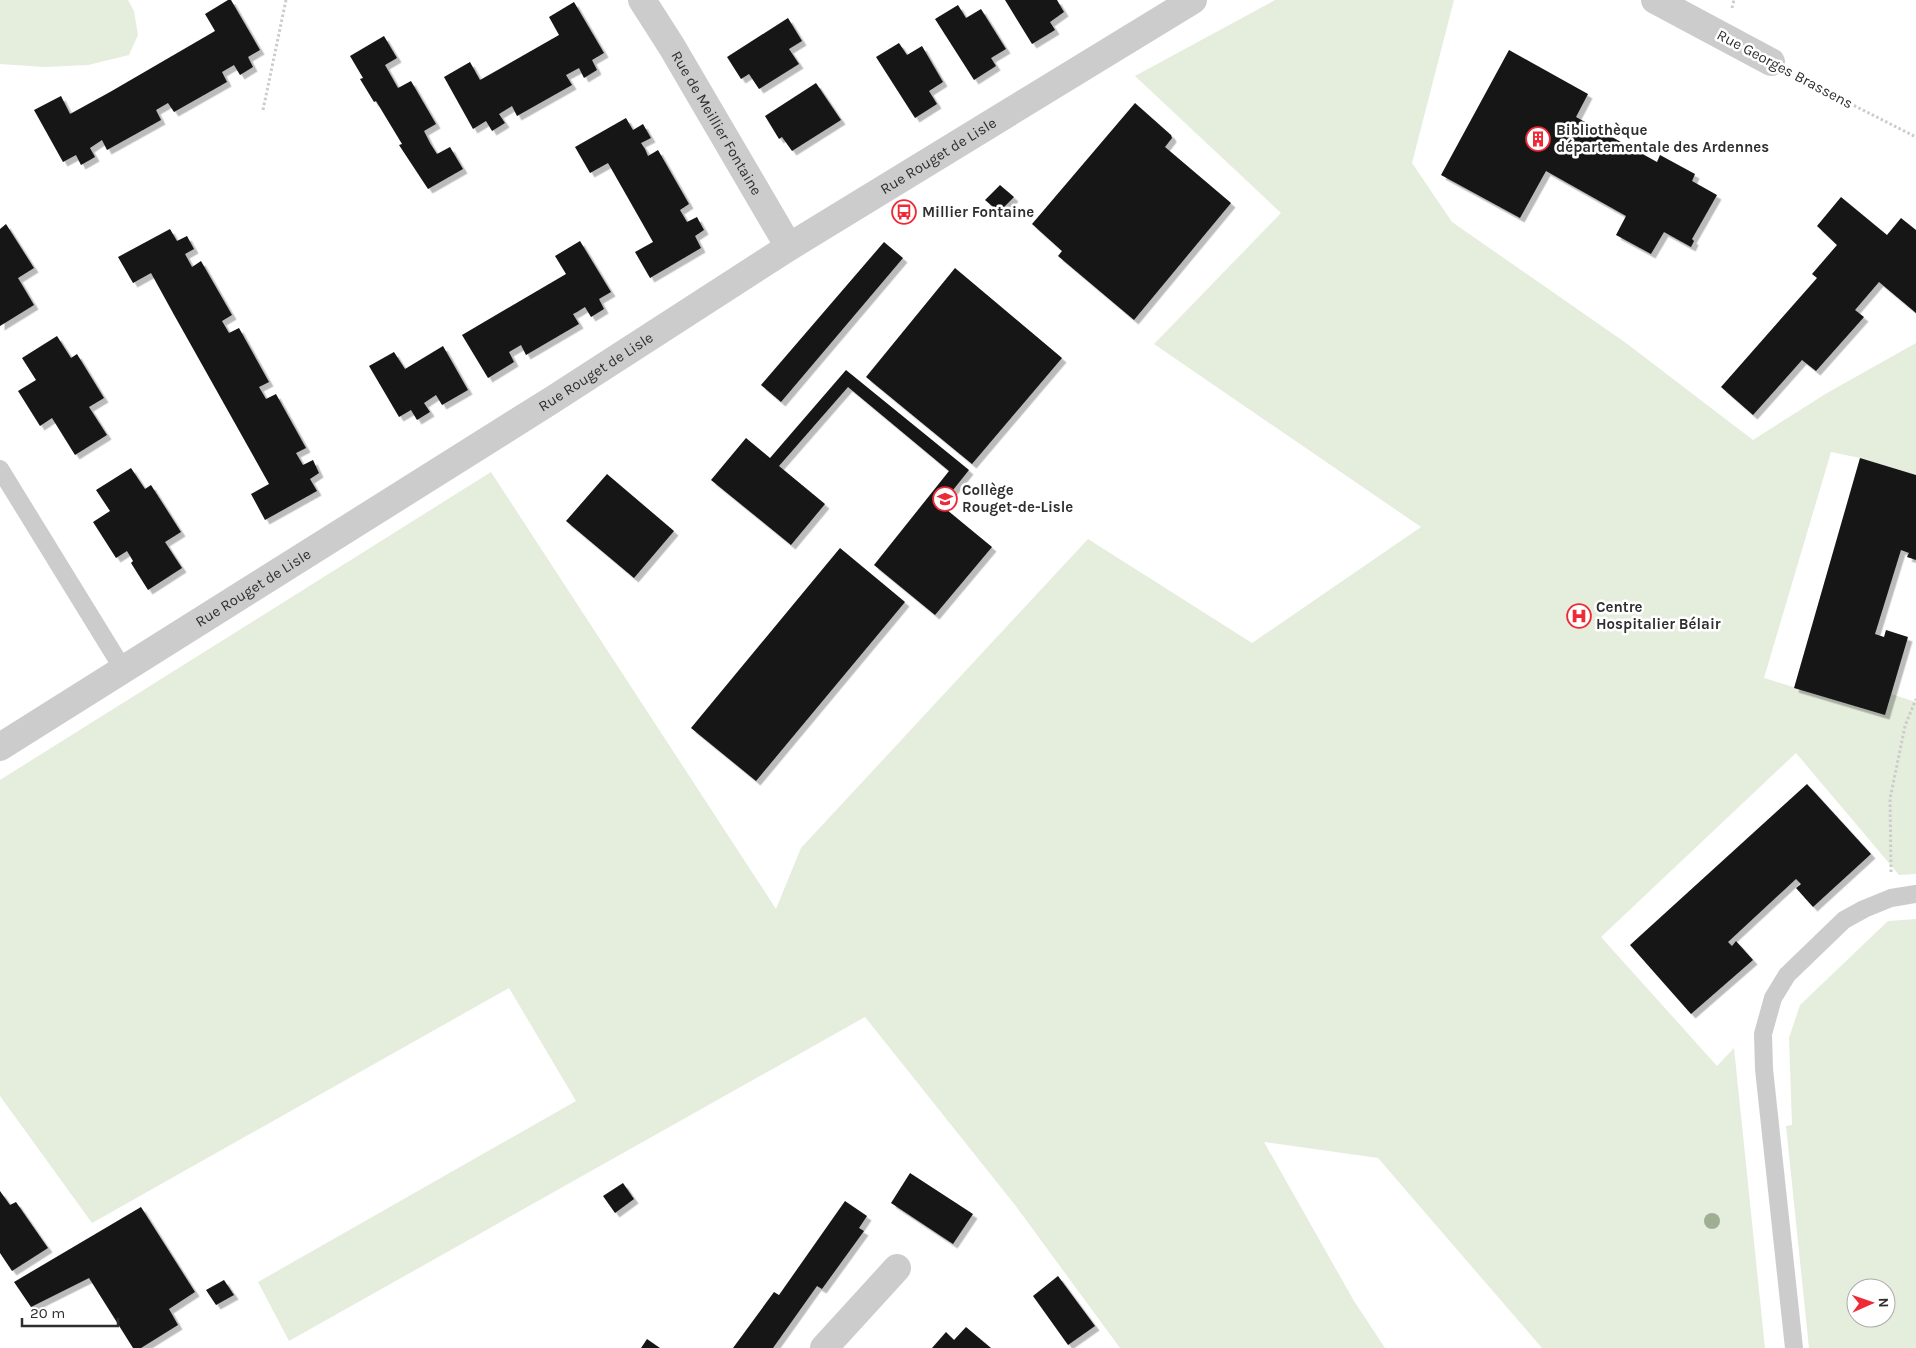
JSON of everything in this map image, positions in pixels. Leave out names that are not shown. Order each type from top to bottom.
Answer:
[{"type":"street","name":"Rue de Meillier Fontaine","points":[[642,0],[672,47],[789,247]]},
{"type":"street","name":"Rue Rouget de Lisle","points":[[0,747],[552,400],[789,247],[1193,0]]},
{"type":"street","name":"Rue Georges Brassens","points":[[1655,0],[1771,62]]},
{"type":"street","points":[[824,1348],[897,1268]]},
{"type":"lane","points":[[0,469],[123,669]]},
{"type":"lane","points":[[1794,1348],[1764,1069],[1763,1034],[1773,998],[1787,975],[1844,920],[1891,898],[1916,894]]},
{"type":"path","points":[[263,110],[286,0]]},
{"type":"path","name":"Rue Georges Brassens","points":[[1771,62],[1916,137]]},
{"type":"path","points":[[1891,898],[1890,799],[1905,726],[1916,699]]},
{"type":"green space","points":[[0,0],[128,0],[134,11],[138,35],[129,55],[88,65],[45,67],[0,64]]},
{"type":"green space","points":[[1275,0],[1454,0],[1412,163],[1452,222],[1626,343],[1753,440],[1827,393],[1916,343],[1916,475],[1860,458],[1831,452],[1764,678],[1885,715],[1891,694],[1916,702],[1916,874],[1899,875],[1796,753],[1601,937],[1717,1066],[1734,1048],[1765,1348],[1542,1348],[1378,1158],[1264,1142],[1354,1301],[1385,1348],[1120,1348],[1015,1205],[865,1017],[289,1341],[258,1282],[576,1101],[509,988],[92,1223],[0,1096],[0,780],[491,472],[776,909],[801,848],[1088,539],[1252,643],[1421,527],[1154,344],[1281,213],[1135,76]]},
{"type":"green space","points":[[1916,919],[1916,1348],[1809,1348],[1786,1126],[1792,1125],[1789,1038],[1800,1005],[1888,921]]},
{"type":"building","points":[[231,0],[260,50],[248,57],[253,67],[240,75],[234,65],[222,72],[227,82],[174,112],[168,103],[156,110],[161,120],[107,150],[102,140],[90,148],[95,157],[81,165],[76,155],[63,162],[34,110],[61,96],[70,114],[110,92],[215,31],[205,14]]},
{"type":"building","points":[[1005,0],[1057,0],[1064,12],[1050,22],[1055,30],[1032,44]]},
{"type":"building","points":[[574,2],[604,53],[592,60],[597,70],[584,78],[579,68],[566,75],[572,85],[517,116],[512,106],[499,114],[505,123],[492,131],[486,121],[473,129],[444,77],[470,62],[480,80],[559,35],[549,17]]},
{"type":"building","points":[[958,5],[966,18],[981,9],[1006,49],[991,58],[996,66],[974,80],[935,19]]},
{"type":"building","points":[[788,18],[802,41],[789,49],[799,64],[759,89],[749,74],[741,79],[727,57]]},
{"type":"building","points":[[384,36],[397,58],[385,65],[398,88],[411,81],[436,124],[424,131],[430,143],[437,154],[450,147],[463,169],[428,189],[399,145],[402,144],[376,101],[374,102],[360,79],[363,78],[350,56]]},
{"type":"building","points":[[899,43],[907,55],[922,46],[943,82],[929,91],[937,104],[915,118],[876,57]]},
{"type":"building","name":"Bibliothèque départementale des Ardennes","points":[[1509,50],[1588,94],[1576,117],[1657,162],[1660,155],[1695,174],[1692,181],[1717,195],[1692,239],[1694,241],[1691,247],[1664,232],[1651,254],[1616,235],[1626,216],[1546,171],[1520,218],[1441,175]]},
{"type":"building","points":[[816,83],[841,120],[792,151],[782,137],[779,139],[765,116]]},
{"type":"building","points":[[1135,103],[1171,135],[1172,138],[1165,147],[1231,203],[1134,320],[1058,256],[1062,251],[1032,224]]},
{"type":"building","points":[[626,118],[633,130],[643,124],[651,138],[641,143],[648,156],[658,150],[689,204],[680,210],[687,222],[697,217],[704,230],[695,236],[701,248],[650,278],[635,252],[653,242],[608,163],[590,173],[575,147]]},
{"type":"building","points":[[1000,185],[1014,197],[999,212],[985,200]]},
{"type":"building","points":[[1841,197],[1887,235],[1901,218],[1916,230],[1916,313],[1879,282],[1855,310],[1864,317],[1816,371],[1802,360],[1753,415],[1721,387],[1817,278],[1812,274],[1837,245],[1817,226]]},
{"type":"building","points":[[6,224],[34,268],[18,278],[34,305],[0,326],[0,229]]},
{"type":"building","points":[[170,229],[177,241],[187,236],[194,249],[185,254],[192,267],[201,261],[232,315],[222,321],[229,333],[239,328],[269,382],[259,387],[266,399],[276,394],[306,448],[296,453],[303,465],[313,460],[319,473],[310,479],[317,491],[265,520],[251,494],[269,484],[151,273],[133,283],[118,257]]},
{"type":"building","points":[[580,241],[611,292],[599,299],[604,309],[591,317],[585,307],[573,314],[579,324],[526,355],[521,345],[509,352],[514,362],[488,378],[462,335],[566,274],[555,256]]},
{"type":"building","points":[[884,242],[903,258],[781,402],[761,385]]},
{"type":"building","points":[[955,268],[1062,358],[972,464],[866,377]]},
{"type":"building","points":[[57,336],[71,358],[77,354],[104,398],[89,407],[107,435],[75,455],[52,418],[40,426],[18,391],[36,380],[22,358]]},
{"type":"building","points":[[443,346],[468,390],[442,405],[436,395],[424,403],[430,412],[417,420],[411,410],[399,417],[369,366],[394,352],[405,369]]},
{"type":"building","points":[[846,370],[969,470],[941,505],[992,547],[935,615],[874,565],[949,471],[848,387],[779,466],[825,504],[791,545],[711,480],[746,438],[770,458]]},
{"type":"building","points":[[1860,458],[1916,475],[1916,560],[1907,557],[1909,553],[1901,550],[1875,634],[1884,637],[1886,630],[1908,637],[1885,715],[1794,688]]},
{"type":"building","points":[[131,468],[145,489],[151,485],[181,532],[165,542],[182,568],[148,590],[131,563],[133,561],[127,551],[116,558],[93,522],[110,511],[96,490]]},
{"type":"building","points":[[607,474],[674,531],[634,578],[566,521]]},
{"type":"building","points":[[840,548],[905,602],[756,781],[691,728]]},
{"type":"building","points":[[1807,784],[1871,854],[1813,907],[1796,888],[1801,884],[1796,879],[1728,942],[1732,946],[1736,941],[1753,960],[1691,1014],[1630,945]]},
{"type":"building","points":[[910,1173],[973,1214],[953,1244],[891,1203]]},
{"type":"building","points":[[623,1183],[634,1199],[615,1213],[603,1196]]},
{"type":"building","points":[[0,1191],[10,1205],[16,1202],[48,1248],[12,1271],[0,1253]]},
{"type":"building","points":[[845,1201],[867,1216],[859,1228],[864,1231],[822,1289],[817,1286],[773,1348],[733,1348],[774,1292],[779,1295]]},
{"type":"building","points":[[141,1207],[195,1292],[169,1309],[178,1325],[141,1348],[133,1348],[89,1278],[31,1307],[14,1282]]},
{"type":"building","points":[[1058,1276],[1095,1326],[1068,1345],[1033,1296]]},
{"type":"building","points":[[224,1280],[234,1295],[216,1305],[206,1290]]},
{"type":"building","points":[[966,1327],[991,1348],[932,1348],[946,1332],[954,1340]]},
{"type":"building","points":[[647,1339],[660,1348],[641,1348]]},
{"type":"place","name":"Bibliothèque départementale des Ardennes","points":[[1538,139]]},
{"type":"place","name":"Millier Fontaine","points":[[904,212]]},
{"type":"place","name":"Collège Rouget-de-Lisle","points":[[945,499]]},
{"type":"place","name":"Centre Hospitalier Bélair","points":[[1579,616]]}]
